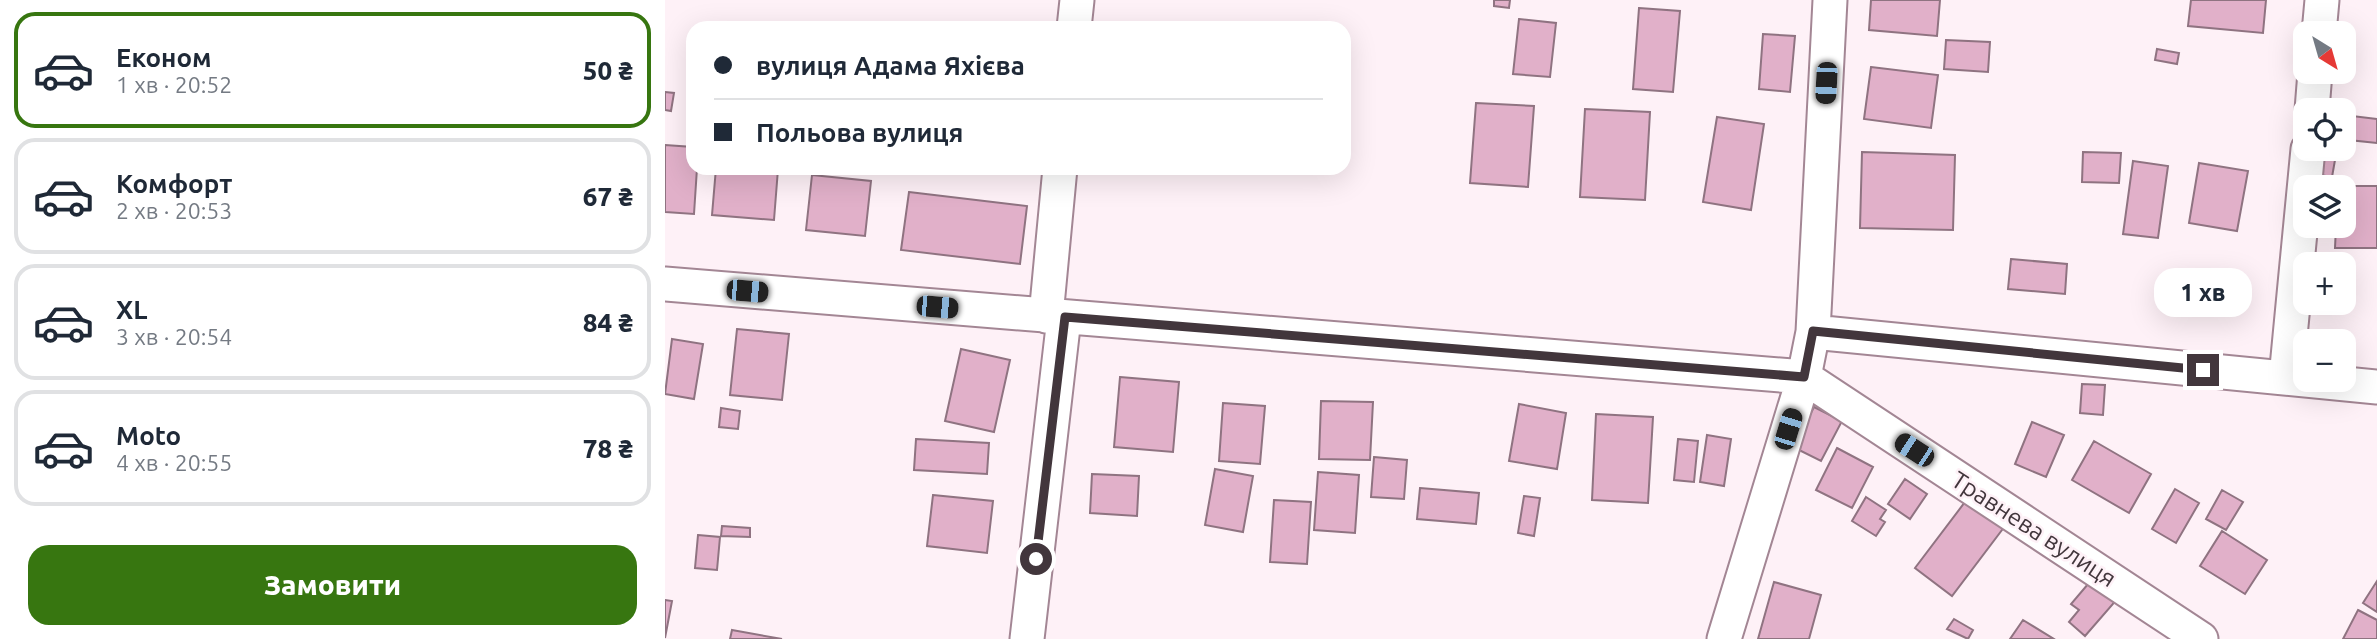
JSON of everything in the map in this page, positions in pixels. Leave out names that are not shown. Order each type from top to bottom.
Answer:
[{"type":"street","points":[[1075,21],[1077,0]]},
{"type":"street","points":[[1724,639],[1804,377],[1813,331],[1831,0]]},
{"type":"street","points":[[2320,21],[2322,0]]},
{"type":"street","points":[[2286,378],[2307,161]]},
{"type":"street","points":[[1027,639],[1055,317],[1060,175]]},
{"type":"street","name":"Травнева вулиця","points":[[665,284],[1804,377],[2201,639]]},
{"type":"street","points":[[1813,331],[2377,387]]},
{"type":"building","points":[[1494,0],[1510,0],[1509,8],[1494,6]]},
{"type":"building","points":[[1871,0],[1940,0],[1937,36],[1869,30]]},
{"type":"building","points":[[2191,0],[2266,0],[2263,33],[2188,26]]},
{"type":"building","points":[[1639,8],[1680,11],[1673,92],[1633,89]]},
{"type":"building","points":[[1519,19],[1556,23],[1550,77],[1513,74]]},
{"type":"building","points":[[1763,34],[1795,36],[1790,92],[1759,89]]},
{"type":"building","points":[[1946,40],[1990,42],[1988,72],[1944,69]]},
{"type":"building","points":[[2157,49],[2179,53],[2177,64],[2155,60]]},
{"type":"building","points":[[1871,67],[1938,75],[1931,128],[1864,119]]},
{"type":"building","points":[[665,92],[674,93],[671,111],[665,110]]},
{"type":"building","points":[[1476,103],[1534,106],[1528,187],[1470,183]]},
{"type":"building","points":[[1585,109],[1650,112],[1645,200],[1580,197]]},
{"type":"building","points":[[2356,116],[2377,119],[2377,143],[2356,141]]},
{"type":"building","points":[[1717,117],[1764,124],[1751,210],[1703,202]]},
{"type":"building","points":[[665,145],[686,146],[686,175],[697,175],[694,214],[665,212]]},
{"type":"building","points":[[1862,152],[1955,155],[1953,230],[1860,228]]},
{"type":"building","points":[[2083,152],[2121,153],[2119,183],[2082,182]]},
{"type":"building","points":[[2133,161],[2168,166],[2158,238],[2123,234]]},
{"type":"building","points":[[2322,161],[2335,161],[2332,175],[2320,175]]},
{"type":"building","points":[[2199,163],[2248,171],[2237,231],[2189,223]]},
{"type":"building","points":[[715,175],[778,175],[774,220],[712,215]]},
{"type":"building","points":[[812,175],[871,181],[865,236],[806,230]]},
{"type":"building","points":[[2356,186],[2377,186],[2377,248],[2335,248],[2335,238],[2356,238]]},
{"type":"building","points":[[909,192],[1027,206],[1020,264],[901,250]]},
{"type":"building","points":[[2011,259],[2067,264],[2065,294],[2008,289]]},
{"type":"building","points":[[737,329],[789,334],[782,400],[730,395]]},
{"type":"building","points":[[672,339],[703,344],[694,399],[665,394]]},
{"type":"building","points":[[961,349],[1010,360],[994,432],[945,421]]},
{"type":"building","points":[[1120,377],[1179,382],[1173,452],[1114,447]]},
{"type":"building","points":[[2082,384],[2105,385],[2103,415],[2080,413]]},
{"type":"building","points":[[1321,401],[1373,402],[1370,460],[1319,459]]},
{"type":"building","points":[[1223,403],[1265,406],[1260,464],[1219,461]]},
{"type":"building","points":[[1519,404],[1566,413],[1557,469],[1509,461]]},
{"type":"building","points":[[1814,407],[1842,421],[1821,461],[1793,447]]},
{"type":"building","points":[[721,408],[740,411],[738,429],[719,427]]},
{"type":"building","points":[[1596,414],[1653,417],[1648,503],[1592,500]]},
{"type":"building","points":[[2032,422],[2064,435],[2046,477],[2015,464]]},
{"type":"building","points":[[1707,435],[1731,439],[1724,486],[1700,482]]},
{"type":"building","points":[[916,439],[989,443],[987,474],[914,470]]},
{"type":"building","points":[[1678,439],[1698,441],[1694,482],[1674,480]]},
{"type":"building","points":[[2094,441],[2151,474],[2129,513],[2072,480]]},
{"type":"building","points":[[1837,448],[1873,467],[1852,508],[1816,490]]},
{"type":"building","points":[[1374,457],[1407,460],[1404,499],[1371,497]]},
{"type":"building","points":[[1215,469],[1253,476],[1243,532],[1205,525]]},
{"type":"building","points":[[1318,472],[1359,475],[1355,533],[1314,530]]},
{"type":"building","points":[[1092,474],[1139,476],[1137,516],[1090,513]]},
{"type":"building","points":[[1905,479],[1927,494],[1910,519],[1888,504]]},
{"type":"building","points":[[1420,488],[1479,493],[1476,524],[1417,519]]},
{"type":"building","points":[[2175,489],[2199,503],[2176,543],[2152,529]]},
{"type":"building","points":[[2222,490],[2243,502],[2226,530],[2206,519]]},
{"type":"building","points":[[933,495],[993,501],[987,553],[927,546]]},
{"type":"building","points":[[1524,496],[1540,498],[1534,536],[1518,533]]},
{"type":"building","points":[[1866,497],[1886,510],[1880,519],[1885,522],[1876,536],[1852,521]]},
{"type":"building","points":[[1968,498],[2005,526],[1952,596],[1915,568]]},
{"type":"building","points":[[1274,500],[1311,502],[1307,564],[1270,562]]},
{"type":"building","points":[[722,526],[750,528],[750,537],[721,536]]},
{"type":"building","points":[[2222,531],[2267,560],[2245,594],[2200,566]]},
{"type":"building","points":[[698,535],[720,537],[717,570],[695,568]]},
{"type":"building","points":[[2094,577],[2119,597],[2085,636],[2069,622],[2079,610],[2071,604]]},
{"type":"building","points":[[2377,581],[2377,612],[2363,603]]},
{"type":"building","points":[[1774,582],[1821,595],[1809,639],[1758,639]]},
{"type":"building","points":[[665,600],[672,601],[665,638]]},
{"type":"building","points":[[2358,610],[2377,620],[2377,639],[2343,639]]},
{"type":"building","points":[[1954,619],[1973,630],[1968,639],[1947,629]]},
{"type":"building","points":[[2023,620],[2054,639],[2010,639]]},
{"type":"building","points":[[732,630],[782,639],[730,639]]},
{"type":"route","points":[[1036,559],[1065,317],[1804,377],[1813,331],[2203,370]]}]
